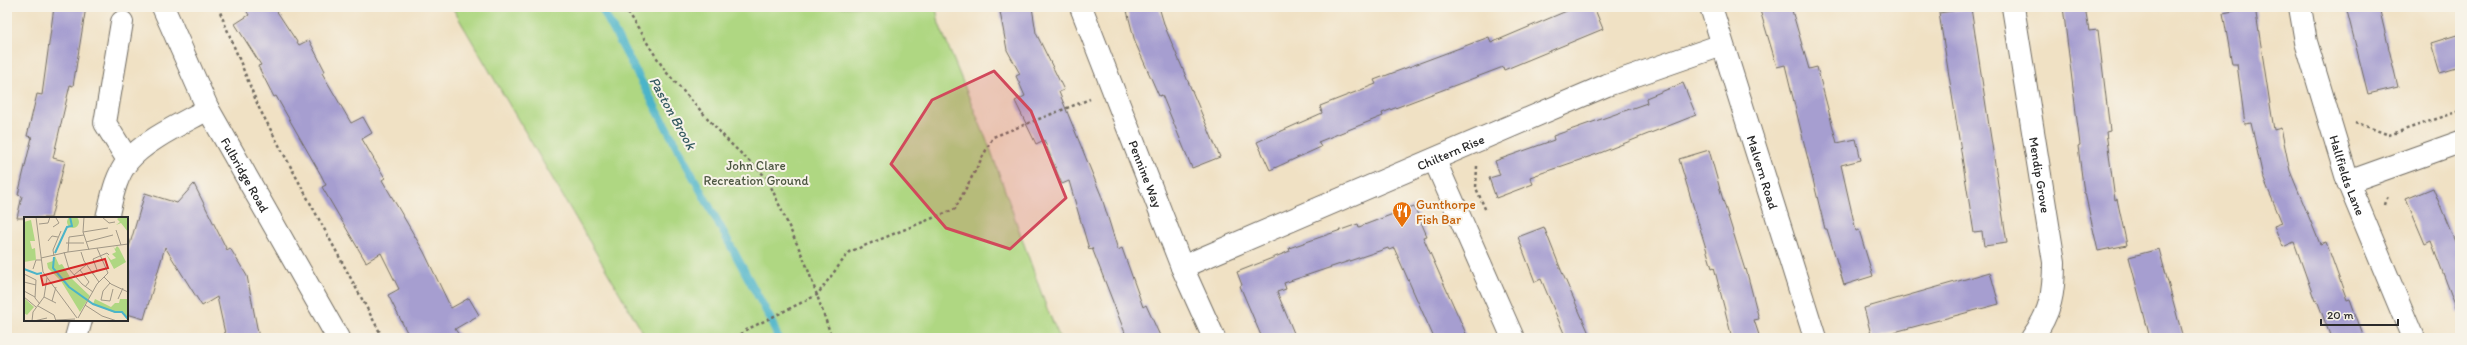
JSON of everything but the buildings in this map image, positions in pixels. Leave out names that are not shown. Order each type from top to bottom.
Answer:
[{"type":"street","name":"Fulbridge Road","points":[[163,7],[208,109],[338,338]]},
{"type":"street","name":"Pennine Way","points":[[1081,7],[1182,267],[1214,338]]},
{"type":"street","name":"Malvern Road","points":[[1711,7],[1815,338]]},
{"type":"street","name":"Mendip Grove","points":[[2013,7],[2054,262],[2054,294],[2046,315],[2032,338]]},
{"type":"street","name":"Hallfields Lane","points":[[2300,7],[2306,42],[2348,182],[2413,338]]},
{"type":"street","points":[[122,22],[105,123],[128,160]]},
{"type":"street","name":"Chiltern Rise","points":[[1182,267],[1435,161],[1607,85],[1722,45]]},
{"type":"street","points":[[107,217],[115,184],[128,160],[156,139],[208,109]]},
{"type":"street","points":[[2348,182],[2460,142]]},
{"type":"street","points":[[1435,161],[1513,338]]},
{"type":"street","points":[[76,338],[81,321]]},
{"type":"path","points":[[218,7],[259,108],[383,338]]},
{"type":"path","points":[[624,7],[666,72],[729,142],[767,178],[806,264],[832,338]]},
{"type":"path","points":[[736,338],[748,329],[817,295],[849,252],[955,209],[993,138],[1094,98]]},
{"type":"path","points":[[2353,115],[2356,122],[2389,135],[2460,111]]},
{"type":"path","points":[[1480,160],[1477,164],[1476,188],[1488,217]]},
{"type":"path","points":[[2387,210],[2385,203],[2389,190]]},
{"type":"highlighted area","points":[[994,71],[1031,111],[1066,198],[1010,249],[946,228],[891,164],[932,100]]},
{"type":"green space","name":"John Clare Recreation Ground","points":[[452,7],[936,7],[939,24],[991,151],[1047,309],[1060,338],[646,338]]},
{"type":"waterway","name":"Paston Brook","points":[[601,7],[771,320],[778,338]]},
{"type":"place","name":"Gunthorpe Fish Bar","points":[[1402,228]]}]
